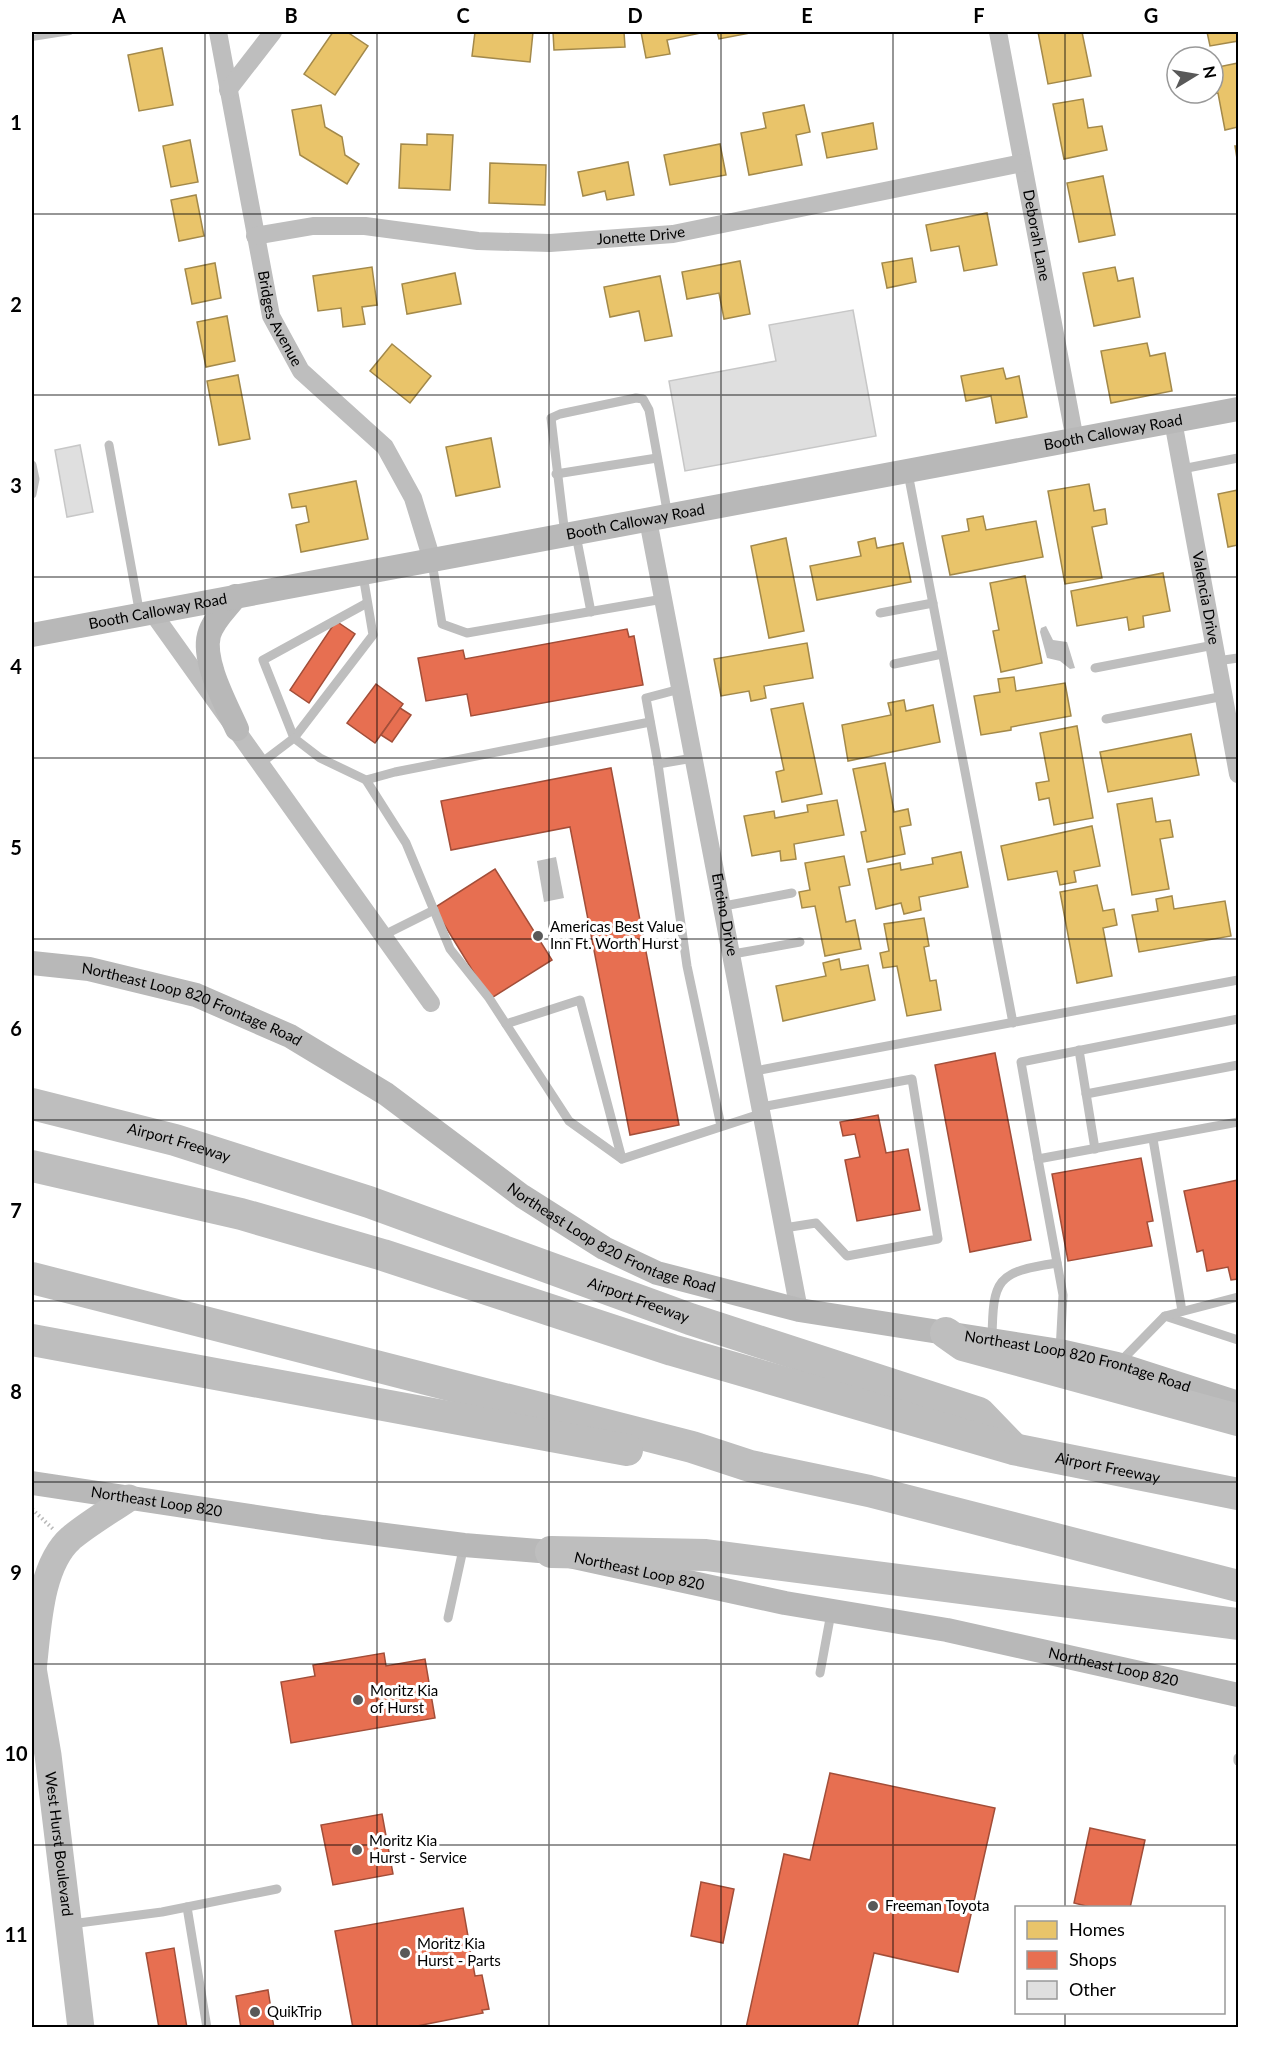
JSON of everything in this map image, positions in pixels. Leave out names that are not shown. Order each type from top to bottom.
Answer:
[{"type":"highway","name":"Airport Freeway","points":[[32,1104],[175,1140],[369,1202],[690,1319],[979,1413],[1013,1449],[1239,1494]]},
{"type":"highway","points":[[32,1166],[241,1214],[383,1255],[672,1350],[1013,1449]]},
{"type":"highway","points":[[32,1278],[692,1447],[750,1466],[869,1491],[1239,1586]]},
{"type":"highway","points":[[946,1332],[963,1345],[1239,1420]]},
{"type":"highway","points":[[32,1340],[690,1462],[750,1466]]},
{"type":"highway","points":[[551,1552],[706,1555],[1239,1624]]},
{"type":"main road","name":"Booth Calloway Road","points":[[32,635],[1239,409]]},
{"type":"main road","points":[[236,596],[209,633],[208,646],[218,687],[237,729]]},
{"type":"main road","name":"Northeast Loop 820 Frontage Road","points":[[32,963],[89,969],[196,995],[290,1036],[386,1094],[522,1196],[604,1248],[657,1273],[799,1310],[1060,1351],[1117,1364],[1239,1403]]},
{"type":"main road","name":"Northeast Loop 820","points":[[32,1483],[464,1545],[551,1552],[785,1603],[947,1630],[1239,1695]]},
{"type":"main road","name":"West Hurst Boulevard","points":[[81,2028],[48,1755],[32,1666],[43,1590],[55,1562],[70,1539],[129,1498]]},
{"type":"street","name":"Bridges Avenue","points":[[218,32],[271,316],[301,371],[385,447],[413,498],[432,560]]},
{"type":"street","points":[[228,90],[273,32]]},
{"type":"street","name":"Deborah Lane","points":[[998,32],[1074,440]]},
{"type":"street","name":"Jonette Drive","points":[[255,236],[313,226],[364,226],[478,241],[550,243],[673,234],[1022,163]]},
{"type":"street","name":"Valencia Drive","points":[[1173,422],[1239,774]]},
{"type":"street","name":"Encino Drive","points":[[658,518],[663,599],[724,906],[799,1310]]},
{"type":"street","points":[[146,614],[237,729],[431,1003]]},
{"type":"lane","points":[[591,612],[556,474],[551,418],[560,414],[636,398],[643,399],[649,410],[657,458],[658,518]]},
{"type":"lane","points":[[109,445],[146,614]]},
{"type":"lane","points":[[556,474],[657,458]]},
{"type":"lane","points":[[1182,469],[1239,458]]},
{"type":"lane","points":[[32,465],[35,478],[32,494]]},
{"type":"lane","points":[[907,471],[1013,1023]]},
{"type":"lane","points":[[432,560],[442,624],[467,633],[663,599]]},
{"type":"lane","points":[[261,763],[294,738],[373,635],[362,573]]},
{"type":"lane","points":[[367,603],[263,660],[294,738],[320,758],[366,780],[406,843],[450,949],[506,1024],[569,1121],[621,1159]]},
{"type":"lane","points":[[880,613],[933,603]]},
{"type":"lane","points":[[1095,668],[1216,653],[1239,658]]},
{"type":"lane","points":[[894,664],[942,654]]},
{"type":"lane","points":[[680,689],[646,699],[658,765],[687,966],[721,1126]]},
{"type":"lane","points":[[1106,719],[1224,696]]},
{"type":"lane","points":[[366,780],[395,772],[650,723]]},
{"type":"lane","points":[[658,765],[693,758]]},
{"type":"lane","points":[[724,906],[792,893]]},
{"type":"lane","points":[[382,936],[434,910]]},
{"type":"lane","points":[[733,954],[800,942]]},
{"type":"lane","points":[[755,1071],[1239,981]]},
{"type":"lane","points":[[506,1024],[580,1000],[621,1159]]},
{"type":"lane","points":[[1060,1351],[1063,1295],[1021,1062],[1239,1019]]},
{"type":"lane","points":[[1079,1050],[1095,1149]]},
{"type":"lane","points":[[1086,1094],[1239,1065]]},
{"type":"lane","points":[[621,1159],[762,1110],[912,1079],[939,1239],[847,1256],[816,1223],[784,1228]]},
{"type":"lane","points":[[1038,1159],[1239,1122]]},
{"type":"lane","points":[[1153,1139],[1182,1311]]},
{"type":"lane","points":[[992,1339],[993,1304],[998,1284],[1011,1273],[1057,1263]]},
{"type":"lane","points":[[1117,1364],[1165,1316],[1239,1297]]},
{"type":"lane","points":[[1165,1316],[1239,1340]]},
{"type":"lane","points":[[448,1618],[464,1545]]},
{"type":"lane","points":[[820,1673],[832,1611]]},
{"type":"lane","points":[[69,1924],[187,1907],[277,1890]]},
{"type":"lane","points":[[187,1907],[207,2028]]},
{"type":"path","points":[[32,1509],[56,1532]]},
{"type":"shaded area","points":[[1046,626],[1053,640],[1067,642],[1075,668],[1070,669],[1060,661],[1047,658],[1040,632],[1041,628]]},
{"type":"shaded area","points":[[556,857],[564,898],[544,902],[537,861]]},
{"type":"building: Homes","points":[[333,32],[347,32],[368,46],[335,95],[304,74]]},
{"type":"building: Homes","points":[[475,32],[533,32],[530,62],[472,56]]},
{"type":"building: Homes","points":[[553,32],[624,32],[625,47],[554,50]]},
{"type":"building: Homes","points":[[641,32],[701,33],[667,40],[670,54],[646,58]]},
{"type":"building: Homes","points":[[717,32],[755,32],[719,39]]},
{"type":"building: Homes","points":[[1038,32],[1082,32],[1091,76],[1048,84]]},
{"type":"building: Homes","points":[[1207,32],[1238,32],[1238,41],[1210,45]]},
{"type":"building: Homes","points":[[162,48],[173,105],[139,111],[128,55]]},
{"type":"building: Homes","points":[[1238,63],[1238,127],[1225,130],[1220,105],[1225,105],[1225,66]]},
{"type":"building: Homes","points":[[1083,99],[1088,128],[1102,126],[1107,150],[1064,159],[1053,104]]},
{"type":"building: Homes","points":[[321,105],[325,127],[342,137],[345,155],[359,164],[347,184],[300,155],[292,110]]},
{"type":"building: Homes","points":[[804,105],[810,132],[796,135],[802,165],[749,175],[741,133],[766,128],[763,113]]},
{"type":"building: Homes","points":[[873,123],[877,149],[827,158],[822,133]]},
{"type":"building: Homes","points":[[427,134],[453,135],[450,190],[399,188],[401,144],[427,145]]},
{"type":"building: Homes","points":[[190,140],[198,182],[171,187],[163,146]]},
{"type":"building: Homes","points":[[720,144],[726,175],[670,185],[664,155]]},
{"type":"building: Homes","points":[[1235,146],[1238,146],[1238,165]]},
{"type":"building: Homes","points":[[628,162],[634,195],[607,200],[605,191],[583,196],[578,172]]},
{"type":"building: Homes","points":[[490,163],[546,165],[545,205],[489,203]]},
{"type":"building: Homes","points":[[1103,176],[1115,235],[1079,242],[1067,183]]},
{"type":"building: Homes","points":[[196,195],[204,236],[179,241],[171,200]]},
{"type":"building: Homes","points":[[987,213],[997,265],[964,271],[959,246],[931,251],[926,225]]},
{"type":"building: Homes","points":[[912,258],[916,282],[887,288],[882,263]]},
{"type":"building: Homes","points":[[740,261],[750,314],[724,319],[719,293],[687,299],[682,272]]},
{"type":"building: Homes","points":[[215,263],[221,298],[192,304],[185,269]]},
{"type":"building: Homes","points":[[372,267],[377,305],[362,307],[365,324],[343,327],[341,308],[318,311],[313,276]]},
{"type":"building: Homes","points":[[1115,267],[1118,281],[1133,278],[1140,317],[1094,326],[1083,273]]},
{"type":"building: Homes","points":[[455,273],[461,304],[407,314],[402,284]]},
{"type":"building: Homes","points":[[660,276],[672,336],[645,341],[639,311],[610,317],[604,287]]},
{"type":"building: Homes","points":[[227,316],[235,361],[206,367],[197,322]]},
{"type":"building: Homes","points":[[1147,343],[1150,356],[1165,353],[1172,391],[1111,403],[1101,351]]},
{"type":"building: Homes","points":[[392,344],[431,376],[410,403],[370,371]]},
{"type":"building: Homes","points":[[1003,368],[1006,379],[1019,376],[1027,417],[996,423],[991,396],[966,401],[961,376]]},
{"type":"building: Homes","points":[[238,375],[250,439],[219,445],[207,381]]},
{"type":"building: Homes","points":[[491,438],[500,487],[456,496],[446,447]]},
{"type":"building: Homes","points":[[356,481],[368,539],[301,552],[296,525],[309,522],[306,506],[292,508],[289,494]]},
{"type":"building: Homes","points":[[1089,484],[1094,511],[1105,509],[1107,524],[1092,527],[1102,578],[1065,584],[1048,491]]},
{"type":"building: Homes","points":[[1238,490],[1238,545],[1228,547],[1218,494]]},
{"type":"building: Homes","points":[[983,516],[986,530],[1036,521],[1043,557],[950,575],[942,536],[969,531],[967,519]]},
{"type":"building: Homes","points":[[786,538],[804,631],[769,638],[751,546]]},
{"type":"building: Homes","points":[[875,538],[877,548],[903,543],[911,582],[817,600],[810,566],[861,556],[858,542]]},
{"type":"building: Homes","points":[[1163,573],[1170,611],[1143,616],[1144,627],[1129,630],[1127,617],[1077,626],[1071,591]]},
{"type":"building: Homes","points":[[1025,576],[1042,663],[1001,672],[993,631],[999,630],[990,583]]},
{"type":"building: Homes","points":[[807,643],[813,678],[764,686],[766,698],[751,701],[749,691],[721,696],[714,659]]},
{"type":"building: Homes","points":[[1014,677],[1016,691],[1065,683],[1071,716],[981,735],[974,696],[1000,692],[998,679]]},
{"type":"building: Homes","points":[[904,700],[906,711],[933,705],[940,742],[848,761],[842,725],[891,715],[888,703]]},
{"type":"building: Homes","points":[[803,703],[822,794],[782,802],[776,772],[784,770],[771,709]]},
{"type":"building: Homes","points":[[1077,726],[1093,818],[1054,825],[1049,798],[1039,800],[1036,783],[1049,781],[1040,733]]},
{"type":"building: Homes","points":[[1191,734],[1199,775],[1108,792],[1100,752]]},
{"type":"building: Homes","points":[[885,763],[894,812],[908,809],[911,825],[900,827],[905,854],[867,862],[861,832],[866,831],[853,769]]},
{"type":"building: Homes","points":[[1152,798],[1156,822],[1170,820],[1173,837],[1160,839],[1169,889],[1132,895],[1117,804]]},
{"type":"building: Homes","points":[[837,800],[844,835],[794,844],[796,859],[781,861],[780,851],[752,856],[744,816],[774,811],[775,818],[808,812],[807,805]]},
{"type":"building: Homes","points":[[1092,826],[1100,866],[1074,871],[1076,882],[1060,885],[1057,871],[1008,880],[1001,846]]},
{"type":"building: Homes","points":[[961,852],[968,887],[919,897],[921,910],[904,914],[901,903],[876,909],[868,869],[900,863],[901,870],[933,864],[932,858]]},
{"type":"building: Homes","points":[[844,856],[850,885],[839,887],[846,922],[855,920],[861,949],[825,956],[815,906],[802,908],[799,892],[810,890],[805,863]]},
{"type":"building: Homes","points":[[1097,885],[1103,911],[1114,909],[1117,925],[1103,928],[1112,976],[1077,983],[1060,892]]},
{"type":"building: Homes","points":[[1172,896],[1174,909],[1225,901],[1231,936],[1139,952],[1132,915],[1158,911],[1156,899]]},
{"type":"building: Homes","points":[[924,918],[929,946],[924,947],[930,981],[936,980],[941,1010],[907,1016],[897,966],[883,968],[880,953],[889,951],[884,924]]},
{"type":"building: Homes","points":[[839,959],[841,970],[868,965],[875,1000],[783,1021],[776,986],[826,976],[823,963]]},
{"type":"building: Shops","points":[[336,621],[355,634],[309,703],[290,690]]},
{"type":"building: Shops","points":[[627,629],[629,637],[634,636],[643,685],[471,716],[467,694],[426,701],[418,658],[463,650],[465,659]]},
{"type":"building: Shops","points":[[376,684],[403,704],[375,743],[347,723]]},
{"type":"building: Shops","points":[[400,708],[411,715],[392,742],[381,735]]},
{"type":"building: Shops","points":[[611,768],[679,1125],[630,1135],[570,827],[451,850],[441,801]]},
{"type":"building: Shops","points":[[495,869],[552,960],[490,999],[434,908]]},
{"type":"building: Shops","points":[[995,1053],[1031,1240],[970,1252],[935,1065]]},
{"type":"building: Shops","points":[[878,1115],[886,1153],[908,1149],[920,1210],[857,1221],[845,1160],[860,1157],[855,1134],[843,1136],[840,1122]]},
{"type":"building: Shops","points":[[1141,1158],[1153,1221],[1147,1222],[1152,1246],[1068,1261],[1052,1174]]},
{"type":"building: Shops","points":[[1238,1180],[1238,1279],[1231,1280],[1228,1267],[1207,1271],[1203,1250],[1197,1252],[1184,1191]]},
{"type":"building: Shops","name":"Moritz Kia of Hurst","points":[[384,1653],[386,1666],[425,1659],[435,1718],[291,1743],[281,1682],[315,1676],[313,1665]]},
{"type":"building: Shops","name":"Freeman Toyota","points":[[830,1773],[995,1808],[958,1972],[874,1953],[857,2028],[746,2028],[784,1854],[810,1860]]},
{"type":"building: Shops","name":"Moritz Kia Hurst - Service","points":[[382,1814],[393,1874],[333,1885],[321,1825]]},
{"type":"building: Shops","points":[[1090,1828],[1145,1840],[1130,1906],[1086,1906],[1074,1903]]},
{"type":"building: Shops","points":[[701,1882],[734,1889],[723,1943],[691,1936]]},
{"type":"building: Shops","name":"Moritz Kia Hurst - Parts","points":[[463,1908],[475,1976],[482,1975],[489,2009],[482,2010],[483,2013],[407,2028],[353,2028],[335,1931]]},
{"type":"building: Shops","points":[[174,1948],[187,2028],[159,2028],[146,1953]]},
{"type":"building: Shops","name":"QuikTrip","points":[[268,1990],[274,2028],[241,2028],[236,1996]]},
{"type":"building: Other","points":[[853,310],[876,436],[685,471],[669,381],[776,361],[769,325]]},
{"type":"building: Other","points":[[80,445],[93,512],[67,517],[55,450]]},
{"type":"waterway","points":[[32,38],[70,32]]},
{"type":"place","name":"Americas Best Value Inn Ft. Worth Hurst","points":[[538,936]]},
{"type":"place","name":"Moritz Kia of Hurst","points":[[358,1700]]},
{"type":"place","name":"Moritz Kia Hurst - Service","points":[[357,1850]]},
{"type":"place","name":"Freeman Toyota","points":[[873,1906]]},
{"type":"place","name":"Moritz Kia Hurst - Parts","points":[[405,1953]]},
{"type":"place","name":"QuikTrip","points":[[255,2012]]}]
